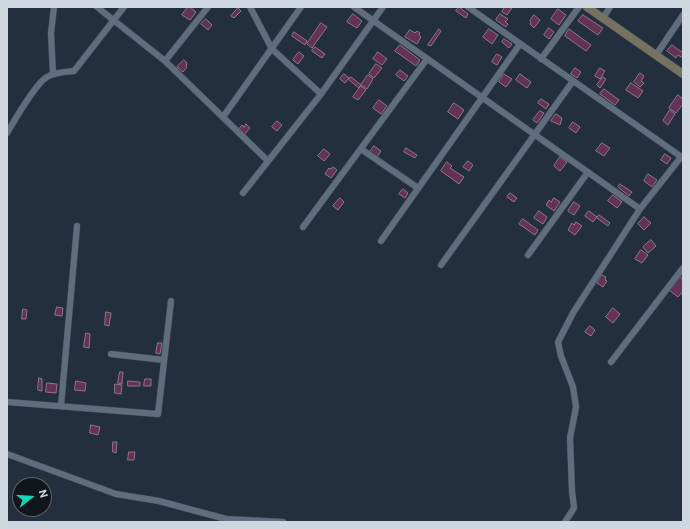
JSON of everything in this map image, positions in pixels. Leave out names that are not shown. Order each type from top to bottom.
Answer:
[{"type":"main road","points":[[587,7],[683,74]]},
{"type":"street","points":[[53,74],[51,33],[54,7]]},
{"type":"street","points":[[97,7],[166,61],[268,161]]},
{"type":"street","points":[[7,133],[32,95],[46,77],[53,74],[74,70],[124,7]]},
{"type":"street","points":[[166,61],[208,7]]},
{"type":"street","points":[[250,7],[272,49],[321,94]]},
{"type":"street","points":[[223,117],[301,7]]},
{"type":"street","points":[[354,7],[640,209]]},
{"type":"street","points":[[243,193],[321,94],[384,7]]},
{"type":"street","points":[[468,7],[682,158],[640,209],[573,313],[558,342],[561,356],[573,387],[576,407],[570,438],[574,508],[565,522]]},
{"type":"street","points":[[541,59],[579,7]]},
{"type":"street","points":[[603,18],[610,7]]},
{"type":"street","points":[[656,55],[683,15]]},
{"type":"street","points":[[381,241],[520,44]]},
{"type":"street","points":[[303,227],[427,59]]},
{"type":"street","points":[[441,265],[573,81]]},
{"type":"street","points":[[361,149],[418,188]]},
{"type":"street","points":[[528,255],[588,172]]},
{"type":"street","points":[[61,406],[77,226]]},
{"type":"street","points":[[611,362],[683,268]]},
{"type":"street","points":[[7,402],[158,414],[171,301]]},
{"type":"street","points":[[111,354],[164,360]]},
{"type":"street","points":[[7,454],[116,494],[159,501],[226,520],[283,522]]},
{"type":"building","points":[[188,7],[196,12],[190,20],[182,15]]},
{"type":"building","points":[[459,7],[468,14],[466,18],[456,11]]},
{"type":"building","points":[[505,7],[512,8],[507,15],[502,12]]},
{"type":"building","points":[[238,8],[241,11],[234,18],[231,16]]},
{"type":"building","points":[[558,9],[566,15],[559,25],[551,19]]},
{"type":"building","points":[[353,14],[362,21],[357,28],[347,22]]},
{"type":"building","points":[[500,14],[508,19],[505,22],[508,24],[506,27],[496,20]]},
{"type":"building","points":[[534,15],[540,20],[534,28],[530,24],[530,21]]},
{"type":"building","points":[[583,15],[603,28],[598,35],[578,21]]},
{"type":"building","points":[[206,19],[212,25],[208,30],[201,24]]},
{"type":"building","points":[[321,23],[327,27],[312,48],[307,44]]},
{"type":"building","points":[[549,28],[554,32],[549,39],[544,35]]},
{"type":"building","points":[[439,29],[441,31],[431,46],[428,45]]},
{"type":"building","points":[[489,29],[498,35],[492,44],[483,37]]},
{"type":"building","points":[[569,29],[591,45],[586,51],[565,36]]},
{"type":"building","points":[[410,30],[415,33],[417,31],[420,33],[419,35],[421,37],[417,44],[405,37]]},
{"type":"building","points":[[294,32],[307,41],[305,45],[292,36]]},
{"type":"building","points":[[504,39],[512,44],[509,48],[502,42]]},
{"type":"building","points":[[400,45],[420,60],[416,66],[395,51]]},
{"type":"building","points":[[672,45],[683,53],[683,58],[678,55],[676,58],[667,51]]},
{"type":"building","points":[[315,47],[325,54],[322,58],[312,51]]},
{"type":"building","points":[[299,52],[304,56],[298,64],[293,60]]},
{"type":"building","points":[[378,52],[387,59],[382,65],[373,59]]},
{"type":"building","points":[[497,54],[502,57],[497,65],[492,62]]},
{"type":"building","points":[[184,60],[187,63],[187,67],[183,72],[177,67]]},
{"type":"building","points":[[376,64],[382,68],[374,78],[369,74]]},
{"type":"building","points":[[575,68],[581,72],[577,78],[571,74]]},
{"type":"building","points":[[600,68],[605,71],[600,79],[595,76]]},
{"type":"building","points":[[400,70],[408,76],[404,81],[396,75]]},
{"type":"building","points":[[640,73],[644,76],[641,81],[644,83],[640,87],[634,82]]},
{"type":"building","points":[[344,74],[349,78],[345,83],[340,79]]},
{"type":"building","points":[[504,74],[512,79],[506,87],[499,82]]},
{"type":"building","points":[[520,74],[531,82],[527,88],[516,80]]},
{"type":"building","points":[[368,75],[373,79],[367,89],[361,85]]},
{"type":"building","points":[[351,77],[361,85],[359,88],[349,80]]},
{"type":"building","points":[[603,77],[606,79],[600,88],[597,85]]},
{"type":"building","points":[[631,83],[643,91],[638,98],[626,90]]},
{"type":"building","points":[[361,86],[366,90],[358,100],[353,97]]},
{"type":"building","points":[[604,89],[619,100],[615,105],[600,94]]},
{"type":"building","points":[[678,95],[683,99],[683,104],[676,113],[669,108]]},
{"type":"building","points":[[541,99],[549,104],[546,109],[538,103]]},
{"type":"building","points":[[379,100],[387,106],[381,114],[373,108]]},
{"type":"building","points":[[454,103],[464,110],[458,119],[448,112]]},
{"type":"building","points":[[670,110],[675,114],[668,125],[663,121]]},
{"type":"building","points":[[540,111],[544,113],[537,123],[533,120]]},
{"type":"building","points":[[556,114],[562,118],[560,125],[551,121]]},
{"type":"building","points":[[277,121],[282,125],[277,131],[272,127]]},
{"type":"building","points":[[573,122],[580,127],[576,133],[569,128]]},
{"type":"building","points":[[246,124],[250,128],[244,135],[238,130],[242,125],[244,127]]},
{"type":"building","points":[[602,143],[610,148],[604,156],[596,151]]},
{"type":"building","points":[[374,146],[381,151],[377,157],[370,152]]},
{"type":"building","points":[[406,148],[417,155],[415,158],[404,152]]},
{"type":"building","points":[[324,149],[330,154],[324,161],[318,156]]},
{"type":"building","points":[[665,154],[671,158],[667,164],[661,160]]},
{"type":"building","points":[[560,157],[567,162],[560,171],[554,166]]},
{"type":"building","points":[[468,161],[473,165],[469,171],[463,167]]},
{"type":"building","points":[[447,162],[452,166],[450,168],[464,177],[459,184],[441,171]]},
{"type":"building","points":[[333,167],[337,170],[331,178],[325,174],[329,168],[331,169]]},
{"type":"building","points":[[648,174],[657,180],[652,187],[644,181]]},
{"type":"building","points":[[620,184],[632,192],[629,196],[618,187]]},
{"type":"building","points":[[403,189],[408,193],[405,198],[399,194]]},
{"type":"building","points":[[510,193],[517,198],[514,202],[507,197]]},
{"type":"building","points":[[613,195],[622,202],[617,208],[608,201]]},
{"type":"building","points":[[340,198],[344,202],[338,210],[333,206]]},
{"type":"building","points":[[554,198],[560,202],[554,211],[546,205],[549,200],[551,202]]},
{"type":"building","points":[[574,202],[580,206],[574,215],[568,211]]},
{"type":"building","points":[[539,211],[547,217],[543,224],[534,218]]},
{"type":"building","points":[[589,211],[597,217],[593,222],[585,216]]},
{"type":"building","points":[[599,215],[610,223],[608,226],[597,218]]},
{"type":"building","points":[[644,217],[651,223],[644,230],[638,224]]},
{"type":"building","points":[[523,219],[538,230],[535,235],[519,224]]},
{"type":"building","points":[[576,222],[582,226],[575,235],[568,230],[572,223],[574,225]]},
{"type":"building","points":[[651,240],[656,246],[648,253],[643,247]]},
{"type":"building","points":[[641,250],[648,255],[642,263],[635,259]]},
{"type":"building","points":[[602,275],[606,277],[605,280],[607,281],[603,287],[597,283]]},
{"type":"building","points":[[680,277],[683,279],[683,291],[678,297],[669,290]]},
{"type":"building","points":[[57,307],[63,308],[62,316],[55,315]]},
{"type":"building","points":[[613,308],[620,314],[613,323],[606,317]]},
{"type":"building","points":[[23,309],[27,310],[26,319],[22,319]]},
{"type":"building","points":[[106,312],[111,313],[109,326],[105,325]]},
{"type":"building","points":[[590,326],[595,330],[591,336],[585,332]]},
{"type":"building","points":[[86,333],[90,334],[89,348],[84,347]]},
{"type":"building","points":[[158,343],[162,343],[160,354],[156,353]]},
{"type":"building","points":[[120,372],[123,372],[122,384],[118,383]]},
{"type":"building","points":[[39,378],[42,379],[42,391],[38,390]]},
{"type":"building","points":[[145,379],[151,379],[151,386],[144,386]]},
{"type":"building","points":[[76,381],[86,383],[85,391],[75,390]]},
{"type":"building","points":[[128,381],[140,382],[140,386],[128,386]]},
{"type":"building","points":[[47,383],[57,384],[56,393],[46,392]]},
{"type":"building","points":[[115,384],[122,385],[121,394],[115,393]]},
{"type":"building","points":[[91,425],[100,427],[98,435],[90,433]]},
{"type":"building","points":[[113,442],[117,442],[116,453],[113,452]]},
{"type":"building","points":[[129,452],[135,452],[134,460],[128,460]]}]
